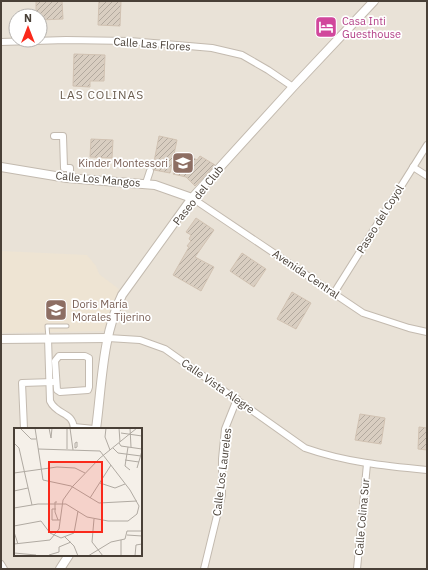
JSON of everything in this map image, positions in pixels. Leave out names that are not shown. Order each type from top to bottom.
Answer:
[{"type":"street","name":"Paseo del Club","points":[[95,428],[108,338],[114,311],[122,295],[192,198],[374,1]]},
{"type":"street","name":"Calle Las Flores","points":[[1,42],[66,40],[130,41],[212,48],[242,55],[293,87]]},
{"type":"street","points":[[54,136],[63,136],[64,168],[70,168],[70,178]]},
{"type":"street","name":"Paseo del Coyol","points":[[334,293],[427,145]]},
{"type":"street","name":"Calle Los Mangos","points":[[1,167],[70,178],[146,183],[164,187],[192,198]]},
{"type":"street","points":[[413,167],[427,176]]},
{"type":"street","points":[[146,183],[150,171]]},
{"type":"street","name":"Avenida Central","points":[[192,198],[363,313],[409,328],[427,332]]},
{"type":"street","points":[[48,338],[52,382],[60,392],[88,390],[89,358],[85,356],[57,358],[55,361],[52,382],[50,402],[54,409],[71,418],[74,428]]},
{"type":"street","name":"Calle Vista Alegre","points":[[1,339],[108,338],[140,340],[165,349],[238,399],[305,448],[328,456],[367,464],[427,470]]},
{"type":"street","points":[[24,428],[22,383],[52,382]]},
{"type":"street","name":"Calle Los Laureles","points":[[204,569],[222,495],[222,459],[225,429],[238,399]]},
{"type":"street","name":"Calle Colina Sur","points":[[357,569],[367,464]]},
{"type":"street","points":[[60,569],[68,556]]},
{"type":"street","points":[[1,564],[4,569]]},
{"type":"lane","points":[[48,338],[48,326],[67,326]]},
{"type":"shaded area","points":[[1,1],[427,1],[427,569],[1,569]]},
{"type":"shaded area","name":"Doris María Morales Tijerino","points":[[1,251],[87,255],[96,266],[99,274],[119,289],[104,331],[1,333]]},
{"type":"building","points":[[36,1],[62,1],[63,19],[48,20],[48,8],[36,8]]},
{"type":"building","points":[[99,1],[121,1],[120,26],[98,25]]},
{"type":"building","points":[[74,54],[105,55],[104,81],[90,81],[90,87],[73,86]]},
{"type":"building","points":[[159,136],[177,140],[170,173],[154,170],[153,167]]},
{"type":"building","points":[[91,139],[113,140],[112,158],[90,157]]},
{"type":"building","points":[[185,153],[197,160],[200,156],[215,165],[195,186],[186,177],[173,174]]},
{"type":"building","points":[[196,218],[214,230],[195,257],[214,267],[201,291],[173,275],[189,247],[187,246],[191,241],[189,239],[191,235],[186,232]]},
{"type":"building","points":[[242,253],[266,269],[254,287],[230,271]]},
{"type":"building","points":[[292,292],[311,303],[296,329],[277,319]]},
{"type":"building","points":[[360,414],[385,418],[381,444],[355,440]]},
{"type":"building","points":[[419,427],[427,428],[427,450],[418,449]]},
{"type":"place","name":"Casa Inti Guesthouse","points":[[326,27]]},
{"type":"place","name":"Kinder Montessori","points":[[183,163]]},
{"type":"place","name":"Doris María Morales Tijerino","points":[[56,310]]},
{"type":"district","name":"LAS COLINAS","points":[[102,94]]}]
